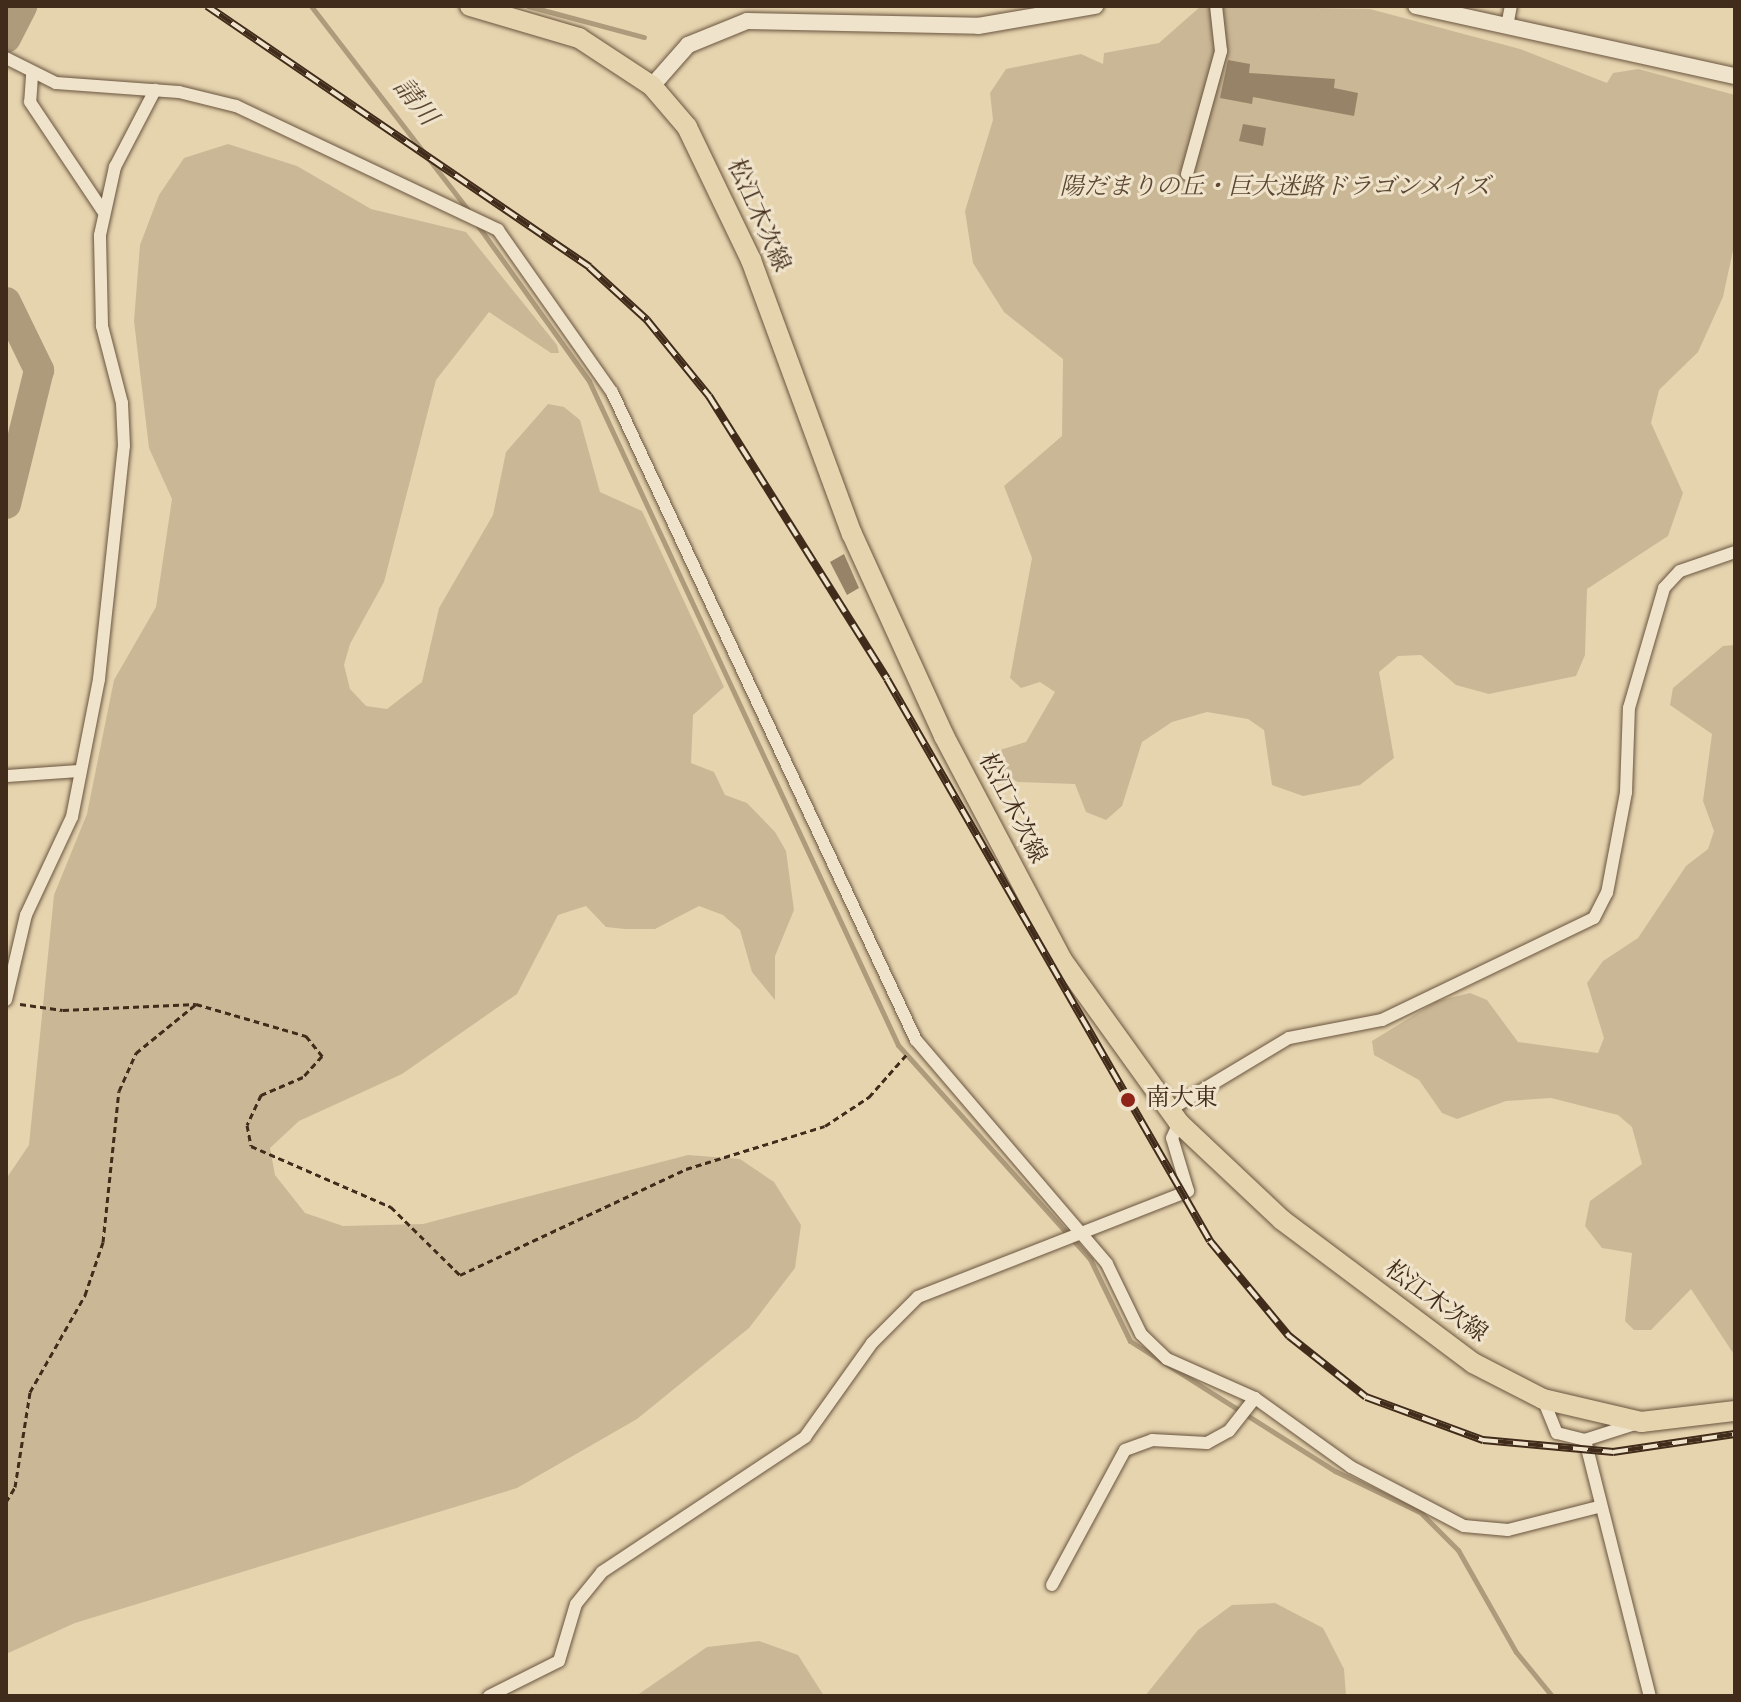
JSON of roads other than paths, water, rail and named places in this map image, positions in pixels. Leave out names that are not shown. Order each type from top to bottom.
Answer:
[{"type":"main road","name":"松江木次線","points":[[470,6],[579,38],[652,86],[687,127],[712,174],[852,534],[944,736],[1062,960],[1174,1117],[1282,1220],[1377,1295],[1473,1363],[1543,1399],[1641,1422],[1735,1411]]},
{"type":"street","points":[[652,86],[688,45],[747,21],[978,26],[1095,6]]},
{"type":"street","points":[[1187,174],[1221,51],[1216,6]]},
{"type":"street","points":[[1416,6],[1735,76]]},
{"type":"street","points":[[1507,26],[1511,6]]},
{"type":"street","points":[[6,58],[32,76],[206,97],[268,119],[498,230],[612,392],[916,1040],[1074,1237],[1107,1264],[1141,1334],[1167,1359],[1351,1467],[1477,1530],[1518,1528],[1598,1507]]},
{"type":"street","points":[[32,76],[30,102],[103,211]]},
{"type":"street","points":[[6,1000],[26,915],[72,817],[99,679],[124,446],[101,313],[103,211],[115,167],[155,90]]},
{"type":"street","points":[[489,1696],[559,1661],[576,1604],[602,1572],[805,1437],[872,1343],[918,1297],[1190,1189],[1172,1138],[1174,1117],[1289,1038],[1382,1020],[1594,918],[1607,893],[1626,792],[1629,708],[1664,588],[1680,571],[1735,552]]},
{"type":"street","points":[[6,776],[80,771]]},
{"type":"street","points":[[1543,1399],[1557,1433],[1585,1440],[1641,1422]]},
{"type":"street","points":[[1052,1585],[1125,1450],[1152,1440],[1207,1443],[1250,1406]]},
{"type":"street","points":[[1585,1440],[1598,1507],[1650,1696]]},
{"type":"waterway","points":[[6,38],[22,6]]},
{"type":"waterway","name":"請川","points":[[311,6],[469,211]]},
{"type":"waterway","points":[[528,6],[644,37]]},
{"type":"waterway","points":[[476,223],[589,381],[898,1045],[1090,1259],[1130,1341],[1335,1471],[1420,1512],[1458,1550],[1516,1652],[1552,1696]]},
{"type":"waterway","points":[[6,302],[39,370],[6,504]]},
{"type":"railway","points":[[207,6],[589,267],[647,320],[709,396],[887,679],[1210,1241],[1289,1336],[1366,1397],[1483,1440],[1613,1452],[1735,1434]]},
{"type":"place","name":"南大東","points":[[1128,1100]]},
{"type":"park label","name":"陽だまりの丘・巨大迷路ドラゴンメイズ","points":[[1275,189]]}]
